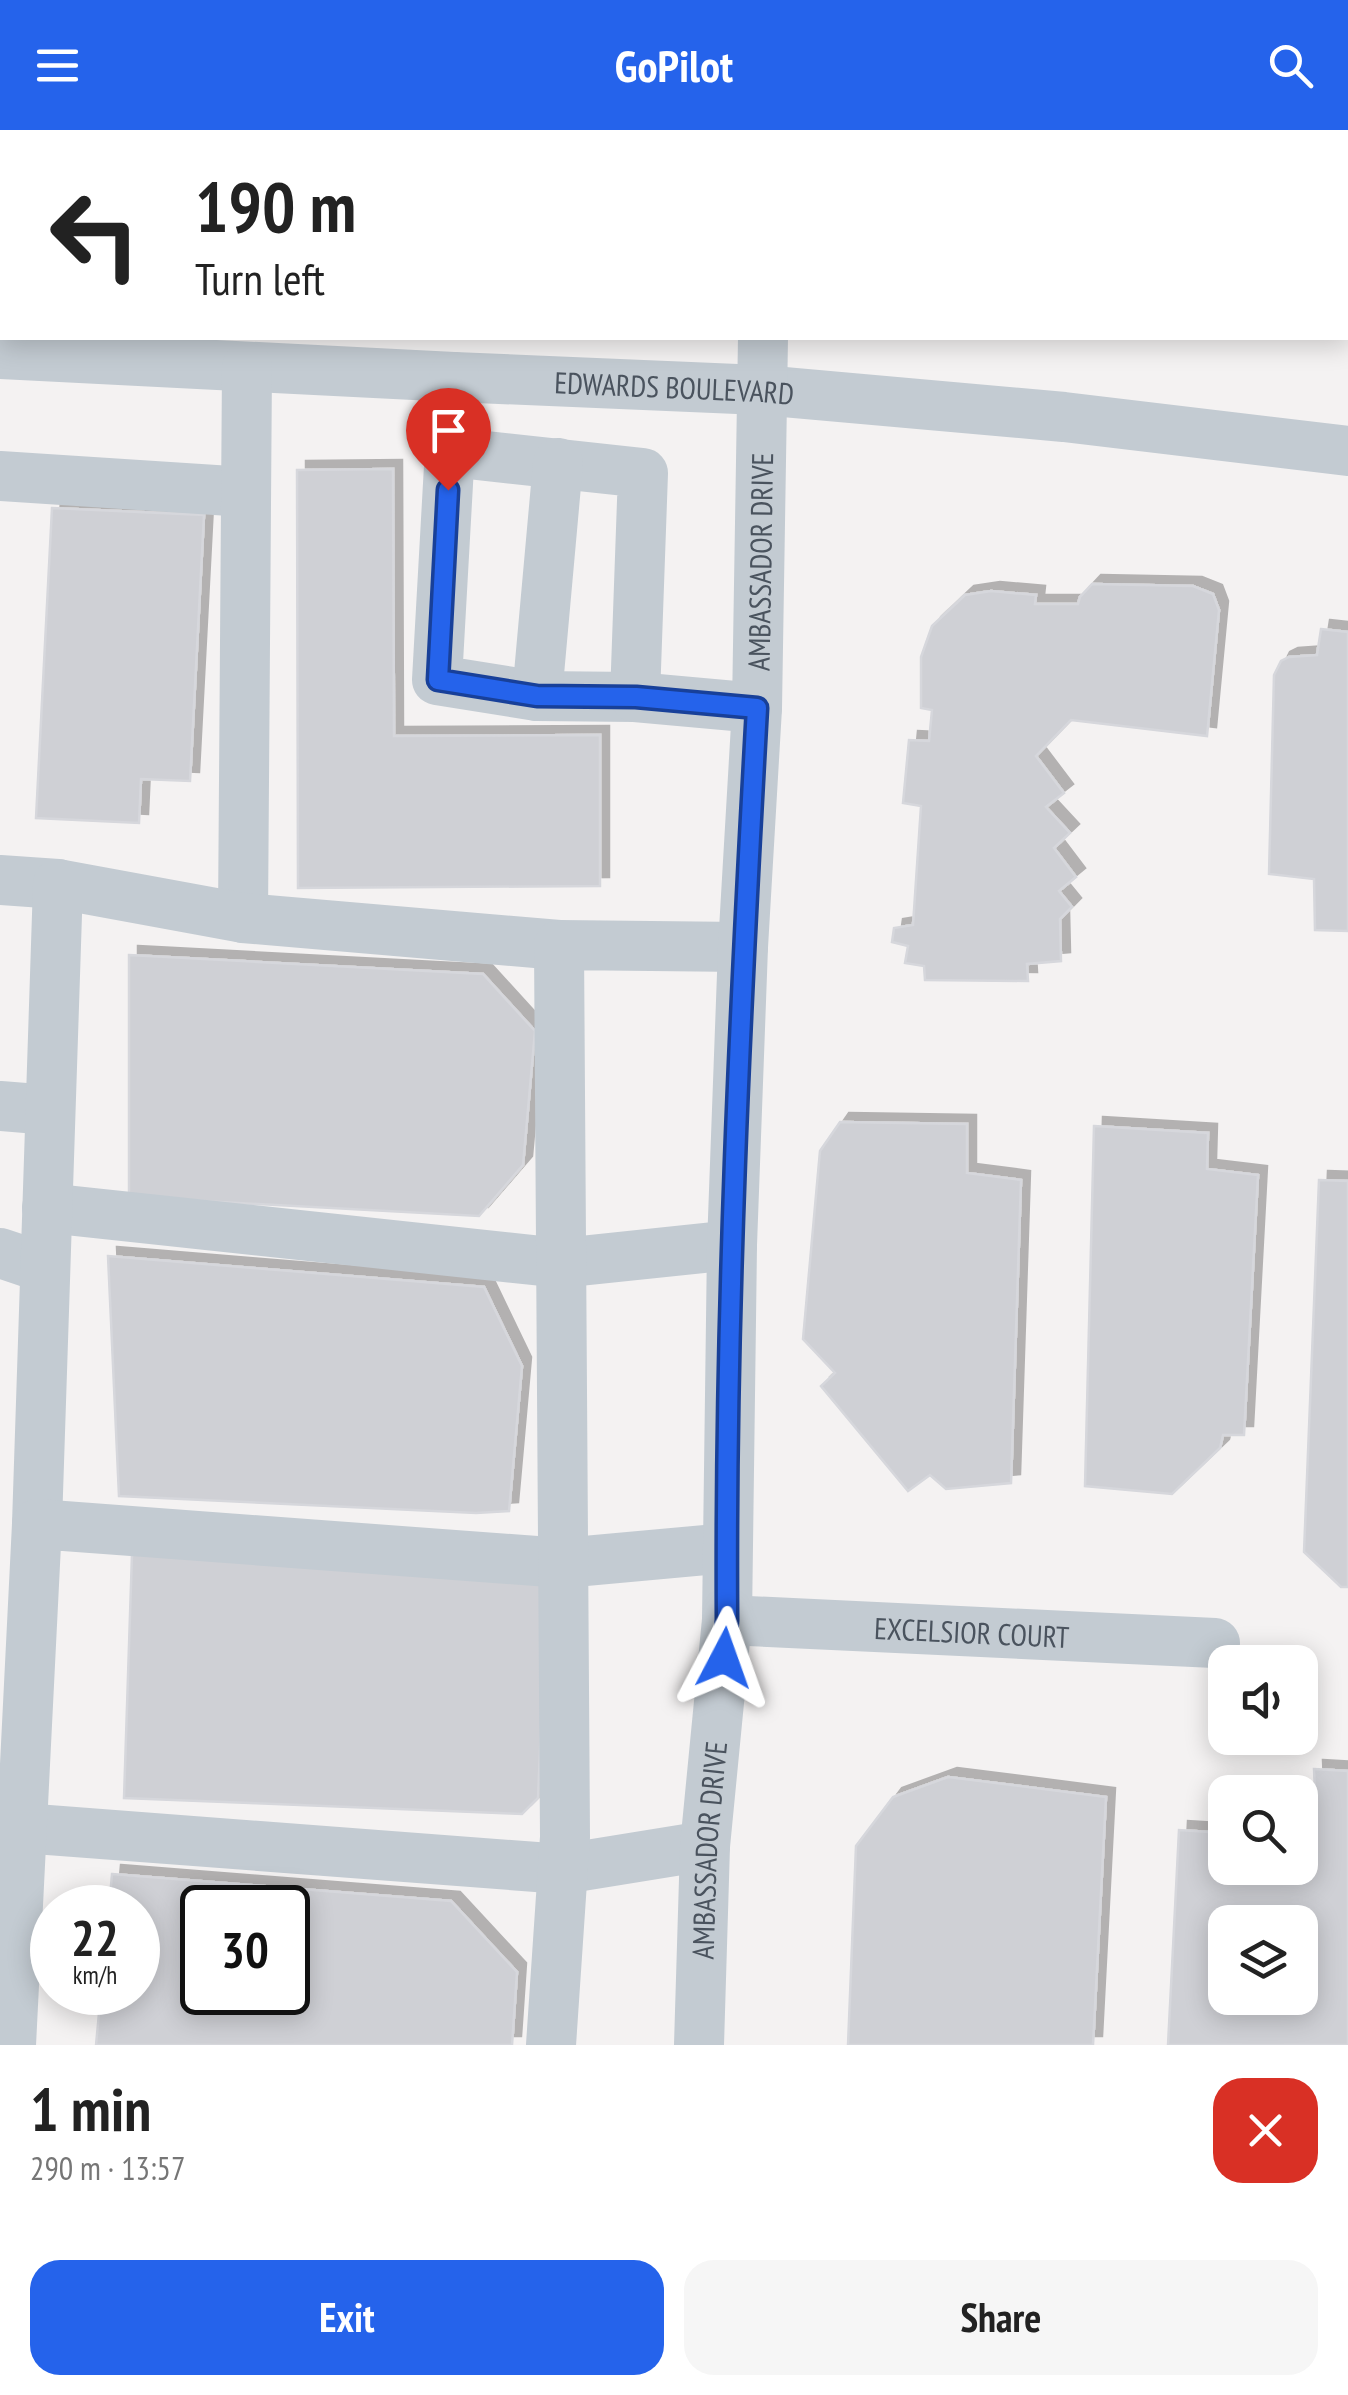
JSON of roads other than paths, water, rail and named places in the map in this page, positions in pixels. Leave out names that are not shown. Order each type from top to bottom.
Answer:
[{"type":"street","name":"AMBASSADOR DRIVE","points":[[699,2045],[704,1846],[727,1620],[732,1245],[757,708],[763,340]]},
{"type":"street","name":"EDWARDS BOULEVARD","points":[[18,349],[247,367],[318,354],[454,378],[761,390],[1064,417],[1348,451]]},
{"type":"street","points":[[243,918],[247,367]]},
{"type":"street","points":[[454,378],[438,680],[537,696],[636,697],[757,708]]},
{"type":"street","points":[[450,452],[643,473],[636,697]]},
{"type":"street","points":[[537,696],[558,463]]},
{"type":"street","points":[[0,476],[246,492]]},
{"type":"street","points":[[0,880],[58,884],[243,918],[558,944],[743,947]]},
{"type":"street","points":[[8,2016],[38,1524],[22,1260],[47,1208],[58,884]]},
{"type":"street","points":[[550,2045],[565,1837],[558,944]]},
{"type":"street","points":[[0,1106],[50,1110]]},
{"type":"street","points":[[47,1208],[561,1263],[732,1245]]},
{"type":"street","points":[[38,1524],[563,1562],[727,1548]]},
{"type":"street","name":"EXCELSIOR COURT","points":[[727,1620],[1215,1643]]},
{"type":"street","points":[[22,1828],[563,1868],[704,1846]]}]
